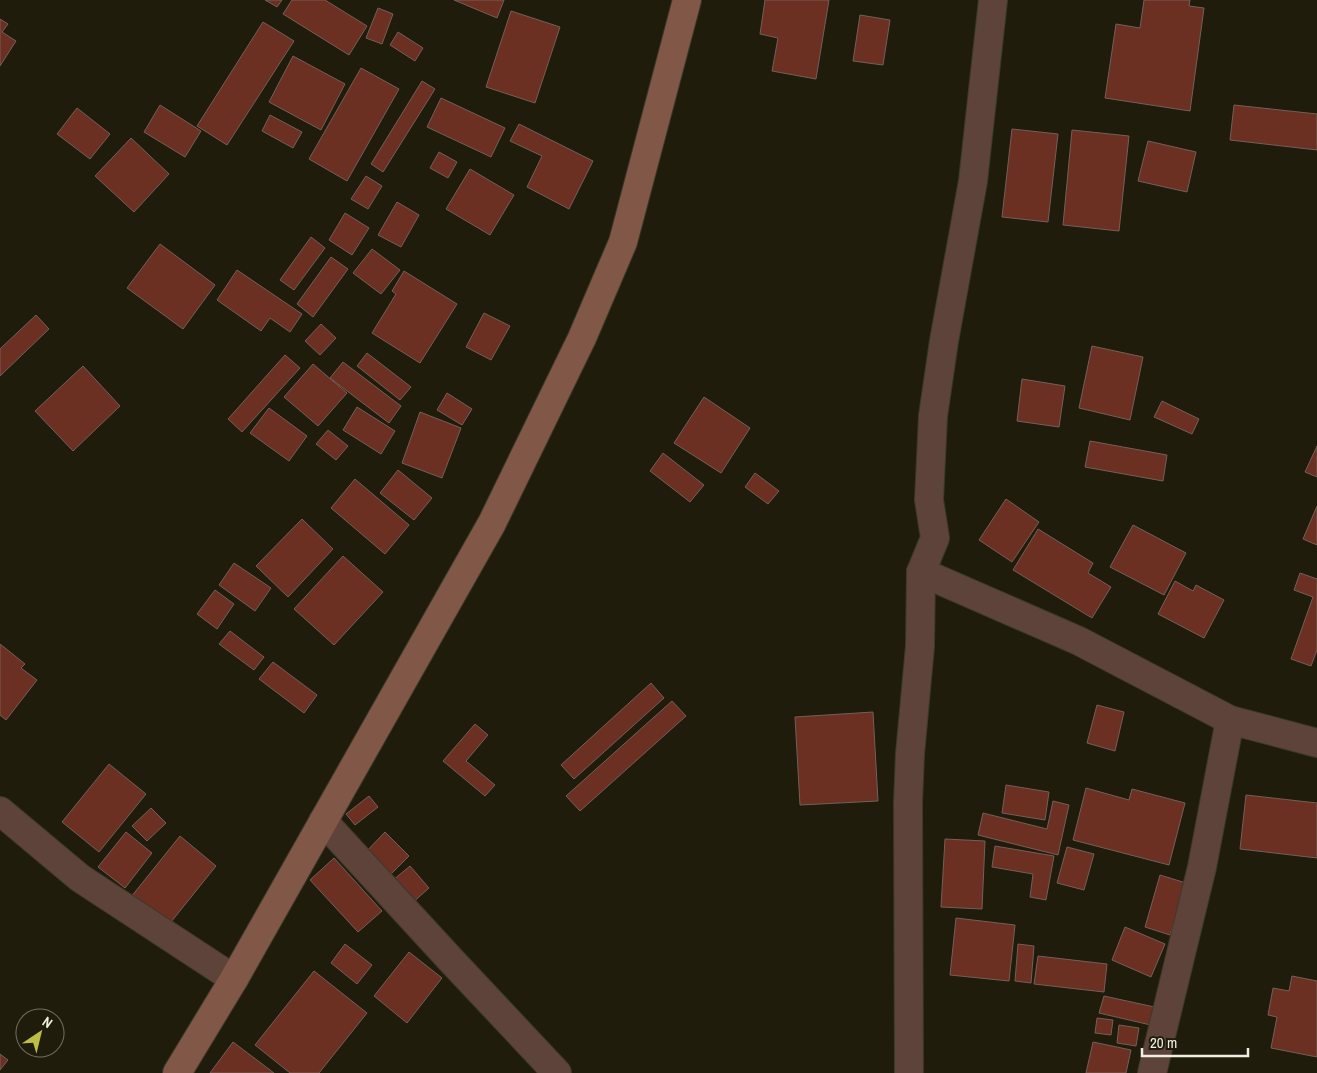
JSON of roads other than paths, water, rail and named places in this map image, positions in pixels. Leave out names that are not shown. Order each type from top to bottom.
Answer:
[{"type":"street","points":[[177,1073],[234,979],[492,523],[582,338],[623,242],[687,0]]},
{"type":"street","points":[[909,1073],[908,803],[910,754],[920,646],[921,572],[935,538],[929,500],[933,416],[944,341],[973,181],[993,0]]},
{"type":"street","points":[[921,572],[1079,641],[1230,720],[1317,743]]},
{"type":"street","points":[[1152,1073],[1202,867],[1230,720]]},
{"type":"street","points":[[0,811],[80,878],[234,979]]},
{"type":"street","points":[[323,820],[557,1073]]}]
